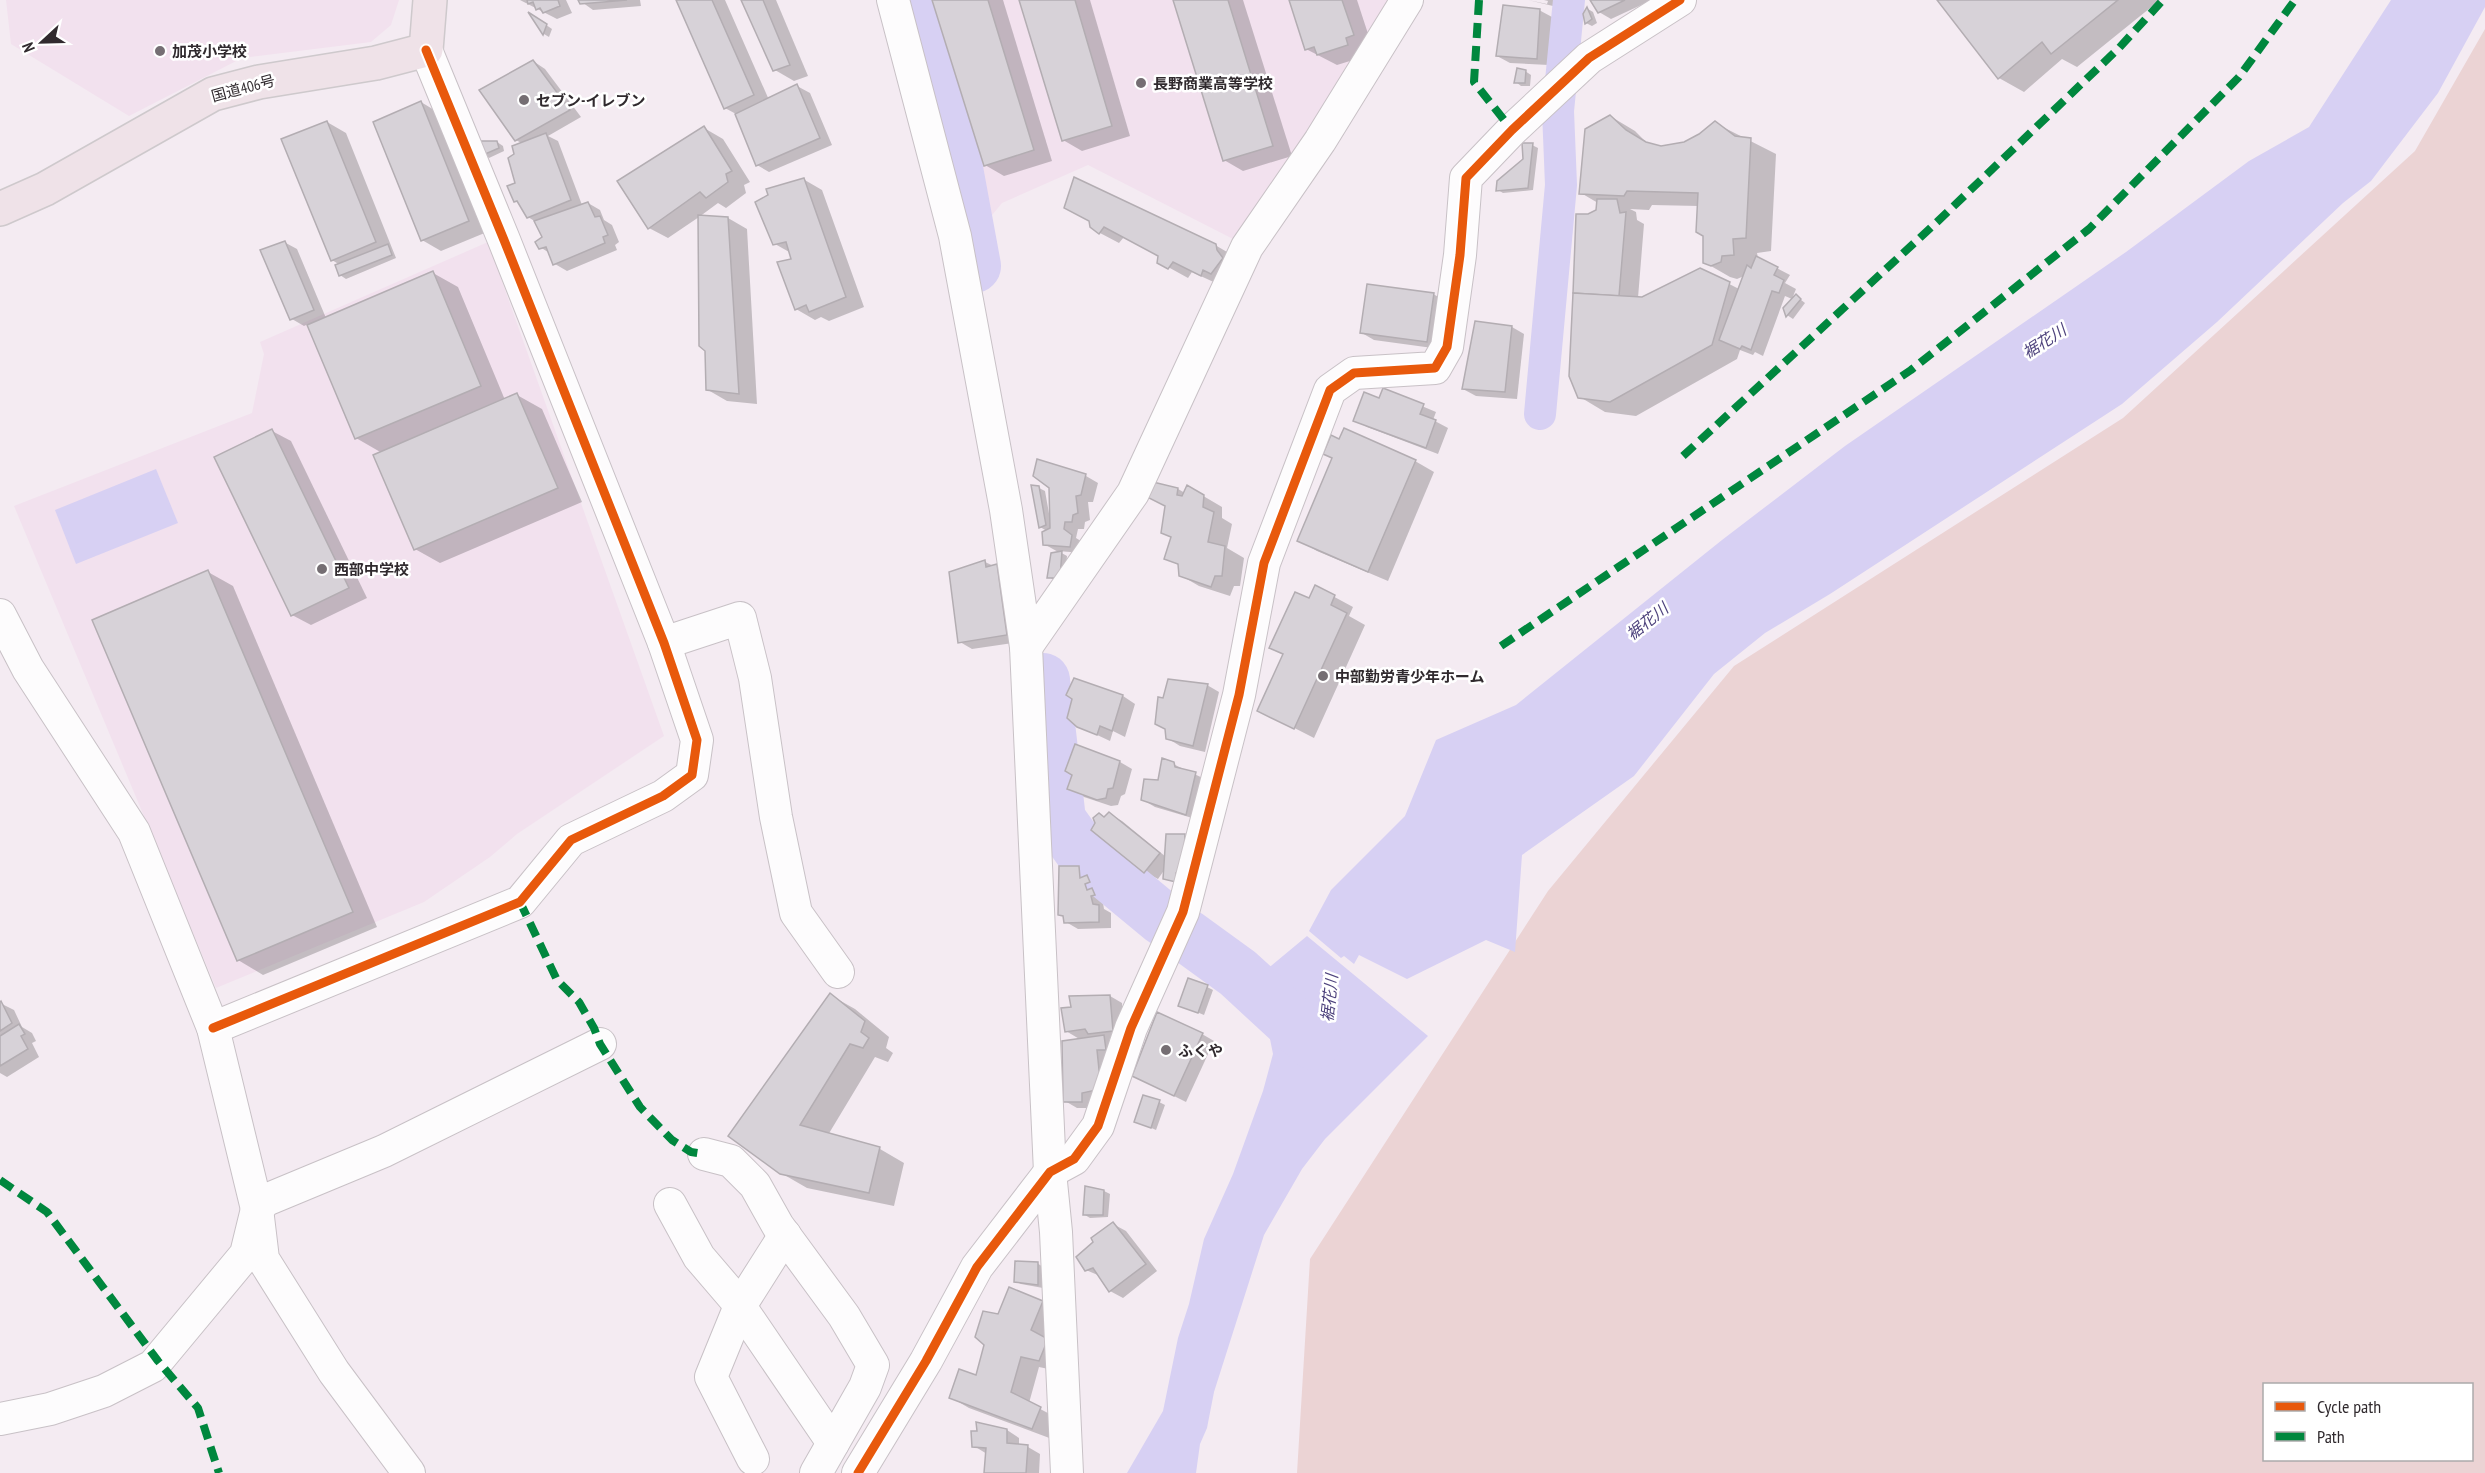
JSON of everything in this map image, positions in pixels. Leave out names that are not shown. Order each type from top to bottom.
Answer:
[{"type":"highway","points":[[426,50],[430,0]]},
{"type":"highway","name":"国道406号","points":[[0,209],[45,189],[213,94],[259,82],[376,63],[426,50]]},
{"type":"street","points":[[893,0],[955,236],[1006,510],[1026,647],[1050,1172],[1056,1232],[1067,1473]]},
{"type":"street","points":[[1026,647],[1133,493],[1247,247],[1320,141],[1407,0]]},
{"type":"street","points":[[858,1473],[926,1361],[977,1267],[1050,1172],[1074,1159],[1098,1126],[1131,1028],[1183,912],[1239,695],[1264,563],[1330,390],[1354,373],[1435,368],[1447,347],[1460,255],[1466,178],[1532,111],[1589,58],[1680,0]]},
{"type":"street","points":[[213,1029],[520,902],[571,840],[663,796],[692,775],[698,740],[664,643],[426,50]]},
{"type":"street","points":[[0,615],[28,669],[134,832],[213,1029],[257,1209],[263,1259],[334,1372],[409,1473]]},
{"type":"street","points":[[664,643],[740,618],[755,678],[776,817],[796,913],[838,972]]},
{"type":"street","points":[[0,1419],[50,1409],[104,1390],[153,1366],[246,1254],[257,1209],[266,1200],[384,1151],[600,1044]]},
{"type":"street","points":[[704,1154],[731,1161],[755,1185],[785,1235],[844,1316],[873,1365],[865,1387],[816,1473]]},
{"type":"street","points":[[670,1204],[699,1257],[740,1306],[833,1443]]},
{"type":"street","points":[[753,1459],[711,1377],[740,1306],[785,1235]]},
{"type":"shaded area","name":"加茂小学校","points":[[6,0],[399,0],[391,25],[371,42],[242,58],[129,116],[11,44]]},
{"type":"shaded area","name":"長野商業高等学校","points":[[919,0],[1395,0],[1243,226],[1237,241],[1088,165],[1002,203],[979,231],[977,211]]},
{"type":"shaded area","points":[[2485,29],[2485,1473],[1297,1473],[1310,1259],[1548,891],[1734,666],[2123,418],[2415,151]]},
{"type":"shaded area","name":"西部中学校","points":[[488,242],[664,736],[517,834],[490,857],[424,902],[216,988],[14,506],[252,413],[264,354],[260,342]]},
{"type":"water","name":"裾花川","points":[[2391,0],[2485,0],[2485,7],[2438,93],[2371,181],[2343,203],[2217,322],[2122,404],[1830,594],[1765,633],[1714,674],[1634,776],[1522,855],[1515,952],[1486,940],[1407,979],[1359,955],[1354,964],[1344,956],[1341,958],[1309,931],[1331,890],[1405,816],[1436,740],[1516,705],[1722,540],[1845,446],[2126,252],[2249,161],[2309,127]]},
{"type":"water","points":[[156,469],[178,523],[76,564],[55,510]]},
{"type":"water","name":"裾花川","points":[[1307,936],[1428,1036],[1325,1139],[1302,1169],[1264,1235],[1214,1392],[1207,1428],[1200,1444],[1196,1473],[1127,1473],[1163,1411],[1178,1338],[1189,1304],[1204,1239],[1233,1174],[1263,1091],[1273,1054],[1268,1029],[1255,1003],[1266,970]]},
{"type":"building","points":[[527,0],[558,0],[560,6],[543,13],[540,8],[536,10],[533,2],[528,4]]},
{"type":"building","points":[[578,0],[627,0],[580,4]]},
{"type":"building","points":[[676,0],[712,0],[754,95],[724,109]]},
{"type":"building","points":[[741,0],[763,0],[790,65],[773,71]]},
{"type":"building","points":[[932,0],[988,0],[1034,150],[984,166]]},
{"type":"building","points":[[1019,0],[1075,0],[1112,126],[1062,141]]},
{"type":"building","points":[[1173,0],[1228,0],[1273,146],[1223,161]]},
{"type":"building","points":[[1289,0],[1342,0],[1354,35],[1346,38],[1348,45],[1317,55],[1314,47],[1305,50]]},
{"type":"building","points":[[1590,0],[1625,0],[1598,13]]},
{"type":"building","points":[[1937,0],[2118,0],[2051,54],[2042,42],[1998,79]]},
{"type":"building","points":[[1503,5],[1540,9],[1537,59],[1496,56]]},
{"type":"building","points":[[1587,7],[1592,19],[1585,24],[1583,14]]},
{"type":"building","points":[[528,12],[547,24],[543,35]]},
{"type":"building","name":"セブン-イレブン","points":[[533,60],[570,110],[515,141],[479,90]]},
{"type":"building","points":[[1517,68],[1526,70],[1525,83],[1514,83]]},
{"type":"building","points":[[797,84],[820,138],[756,166],[735,114]]},
{"type":"building","points":[[421,101],[469,221],[421,241],[373,122]]},
{"type":"building","points":[[1610,115],[1626,130],[1646,142],[1661,146],[1684,142],[1715,121],[1735,136],[1751,138],[1746,238],[1733,239],[1734,255],[1722,256],[1721,262],[1711,266],[1703,263],[1703,236],[1696,232],[1698,193],[1627,191],[1624,196],[1579,194],[1585,129]]},
{"type":"building","points":[[327,121],[376,242],[331,261],[281,139]]},
{"type":"building","points":[[704,126],[732,171],[726,174],[728,182],[706,198],[700,192],[648,229],[617,181]]},
{"type":"building","points":[[546,133],[571,200],[527,218],[517,201],[514,202],[507,186],[515,183],[508,158],[514,154],[512,146]]},
{"type":"building","points":[[480,141],[497,141],[499,148],[483,155]]},
{"type":"building","points":[[1522,143],[1533,143],[1528,188],[1496,191],[1497,181],[1523,159]]},
{"type":"building","points":[[1074,177],[1216,244],[1223,258],[1211,274],[1203,270],[1201,276],[1173,262],[1168,269],[1157,263],[1158,256],[1104,227],[1099,234],[1090,227],[1089,221],[1064,208]]},
{"type":"building","points":[[804,178],[846,297],[809,312],[806,305],[795,310],[777,262],[791,259],[786,242],[773,245],[755,202],[768,195],[766,189]]},
{"type":"building","points":[[1597,199],[1617,199],[1620,213],[1626,212],[1619,296],[1573,293],[1576,214],[1588,214],[1596,210]]},
{"type":"building","points":[[588,202],[595,217],[600,216],[608,235],[603,237],[605,243],[553,265],[546,247],[539,249],[535,242],[542,237],[534,221]]},
{"type":"building","points":[[698,215],[728,217],[739,394],[706,390],[705,351],[699,346]]},
{"type":"building","points":[[285,241],[314,310],[290,320],[260,250]]},
{"type":"building","points":[[388,244],[392,255],[339,276],[335,265]]},
{"type":"building","points":[[1756,256],[1778,267],[1774,275],[1784,280],[1779,293],[1772,291],[1751,350],[1742,346],[1740,349],[1719,340],[1747,265],[1751,268]]},
{"type":"building","points":[[1700,268],[1730,282],[1712,345],[1610,402],[1578,398],[1569,376],[1573,293],[1642,297]]},
{"type":"building","points":[[433,271],[481,386],[355,439],[307,325]]},
{"type":"building","points":[[1367,284],[1434,293],[1427,342],[1360,333]]},
{"type":"building","points":[[1796,294],[1801,299],[1786,317],[1783,308]]},
{"type":"building","points":[[1475,321],[1512,326],[1505,392],[1462,389]]},
{"type":"building","points":[[1383,388],[1424,404],[1420,414],[1436,420],[1426,448],[1353,421],[1364,392],[1379,398]]},
{"type":"building","points":[[517,393],[558,488],[414,550],[373,455]]},
{"type":"building","points":[[1344,428],[1416,460],[1368,572],[1297,541],[1332,458],[1323,454],[1331,435],[1339,439]]},
{"type":"building","points":[[272,429],[349,588],[291,616],[214,457]]},
{"type":"building","points":[[1037,459],[1086,474],[1081,495],[1076,496],[1078,513],[1073,515],[1072,522],[1065,522],[1064,529],[1072,535],[1070,547],[1043,545],[1042,532],[1050,528],[1049,488],[1033,476]]},
{"type":"building","points":[[1153,482],[1178,488],[1177,495],[1182,496],[1187,485],[1204,495],[1203,507],[1214,512],[1208,542],[1225,546],[1222,576],[1215,576],[1211,587],[1179,576],[1178,564],[1164,559],[1171,537],[1161,533],[1165,506],[1147,497]]},
{"type":"building","points":[[1031,485],[1039,486],[1046,525],[1039,528]]},
{"type":"building","points":[[1062,551],[1060,578],[1047,578],[1051,553]]},
{"type":"building","points":[[985,560],[986,567],[997,564],[1007,635],[958,643],[949,572]]},
{"type":"building","points":[[208,570],[353,912],[237,961],[92,620]]},
{"type":"building","points":[[1315,585],[1335,595],[1331,605],[1347,613],[1294,729],[1257,711],[1283,654],[1269,648],[1295,592],[1309,598]]},
{"type":"building","points":[[1074,678],[1123,695],[1112,731],[1100,726],[1097,735],[1077,727],[1067,718],[1072,699],[1066,695]]},
{"type":"building","points":[[1168,679],[1208,684],[1193,746],[1166,739],[1165,729],[1155,724],[1158,697],[1163,698]]},
{"type":"building","points":[[1075,744],[1120,761],[1113,788],[1108,789],[1106,798],[1097,800],[1067,789],[1072,775],[1065,771]]},
{"type":"building","points":[[1162,758],[1174,762],[1175,767],[1196,772],[1186,815],[1141,800],[1144,779],[1158,780]]},
{"type":"building","points":[[1109,812],[1160,853],[1144,873],[1091,830],[1095,823],[1093,818],[1099,813],[1104,817]]},
{"type":"building","points":[[1166,834],[1185,834],[1183,873],[1176,873],[1176,882],[1163,879]]},
{"type":"building","points":[[1059,866],[1079,866],[1080,878],[1087,875],[1090,882],[1085,884],[1087,890],[1092,888],[1095,895],[1091,896],[1093,904],[1099,905],[1099,922],[1064,923],[1063,916],[1058,915]]},
{"type":"building","points":[[1188,978],[1208,985],[1198,1013],[1178,1006]]},
{"type":"building","points":[[830,993],[865,1021],[861,1032],[869,1038],[863,1048],[850,1044],[800,1125],[880,1147],[869,1193],[780,1174],[728,1136]]},
{"type":"building","points":[[1110,995],[1113,1031],[1088,1034],[1085,1029],[1065,1032],[1061,1008],[1071,1007],[1069,996]]},
{"type":"building","points":[[0,1002],[12,1023],[0,1031]]},
{"type":"building","points":[[1157,1012],[1203,1033],[1174,1096],[1132,1076]]},
{"type":"building","points":[[19,1024],[25,1034],[21,1036],[28,1049],[0,1066],[0,1036]]},
{"type":"building","points":[[1104,1035],[1106,1050],[1097,1050],[1101,1089],[1082,1093],[1082,1102],[1063,1102],[1062,1041]]},
{"type":"building","points":[[1143,1095],[1160,1100],[1151,1128],[1134,1122]]},
{"type":"building","points":[[1085,1186],[1104,1190],[1103,1215],[1083,1215]]},
{"type":"building","points":[[1113,1222],[1146,1264],[1109,1292],[1093,1268],[1085,1271],[1076,1257],[1093,1242],[1091,1238]]},
{"type":"building","points":[[1015,1261],[1038,1262],[1038,1285],[1014,1282]]},
{"type":"building","points":[[1009,1287],[1043,1301],[1031,1330],[1048,1339],[1039,1361],[1021,1357],[1011,1392],[1041,1407],[1032,1429],[949,1398],[959,1369],[976,1375],[984,1345],[975,1337],[983,1311],[998,1314]]},
{"type":"building","points":[[976,1422],[1007,1429],[1007,1443],[1028,1445],[1026,1473],[984,1473],[986,1448],[972,1447],[971,1431],[977,1431]]},
{"type":"waterway","points":[[912,0],[952,147],[974,266]]},
{"type":"waterway","points":[[1540,414],[1561,185],[1558,111],[1569,0]]},
{"type":"waterway","points":[[1043,680],[1059,820],[1082,852],[1163,919]]},
{"type":"waterway","points":[[1187,936],[1238,973],[1314,1043]]},
{"type":"marked path","points":[[1479,0],[1474,82],[1512,130]]},
{"type":"marked path","points":[[1683,456],[1937,222],[2119,48],[2163,0]]},
{"type":"marked path","points":[[1501,646],[1911,370],[2089,229],[2239,77],[2295,0]]},
{"type":"marked path","points":[[520,902],[557,980],[579,1002],[600,1044],[640,1107],[672,1140],[691,1152],[704,1154]]},
{"type":"marked path","points":[[0,1180],[47,1212],[158,1361],[198,1408],[219,1473]]},
{"type":"cycle path","points":[[858,1473],[926,1361],[977,1267],[1050,1172],[1074,1159],[1098,1126],[1131,1028],[1183,912],[1239,695],[1264,563],[1330,390],[1354,373],[1435,368],[1447,347],[1460,255],[1466,178],[1512,130],[1589,58],[1680,0]]},
{"type":"cycle path","points":[[213,1028],[520,902],[571,840],[663,796],[692,775],[697,740],[664,643],[426,50]]},
{"type":"place","name":"加茂小学校","points":[[160,51]]},
{"type":"place","name":"長野商業高等学校","points":[[1141,83]]},
{"type":"place","name":"セブン-イレブン","points":[[524,100]]},
{"type":"place","name":"西部中学校","points":[[322,569]]},
{"type":"place","name":"中部勤労青少年ホーム","points":[[1323,676]]},
{"type":"place","name":"ふくや","points":[[1166,1050]]}]
